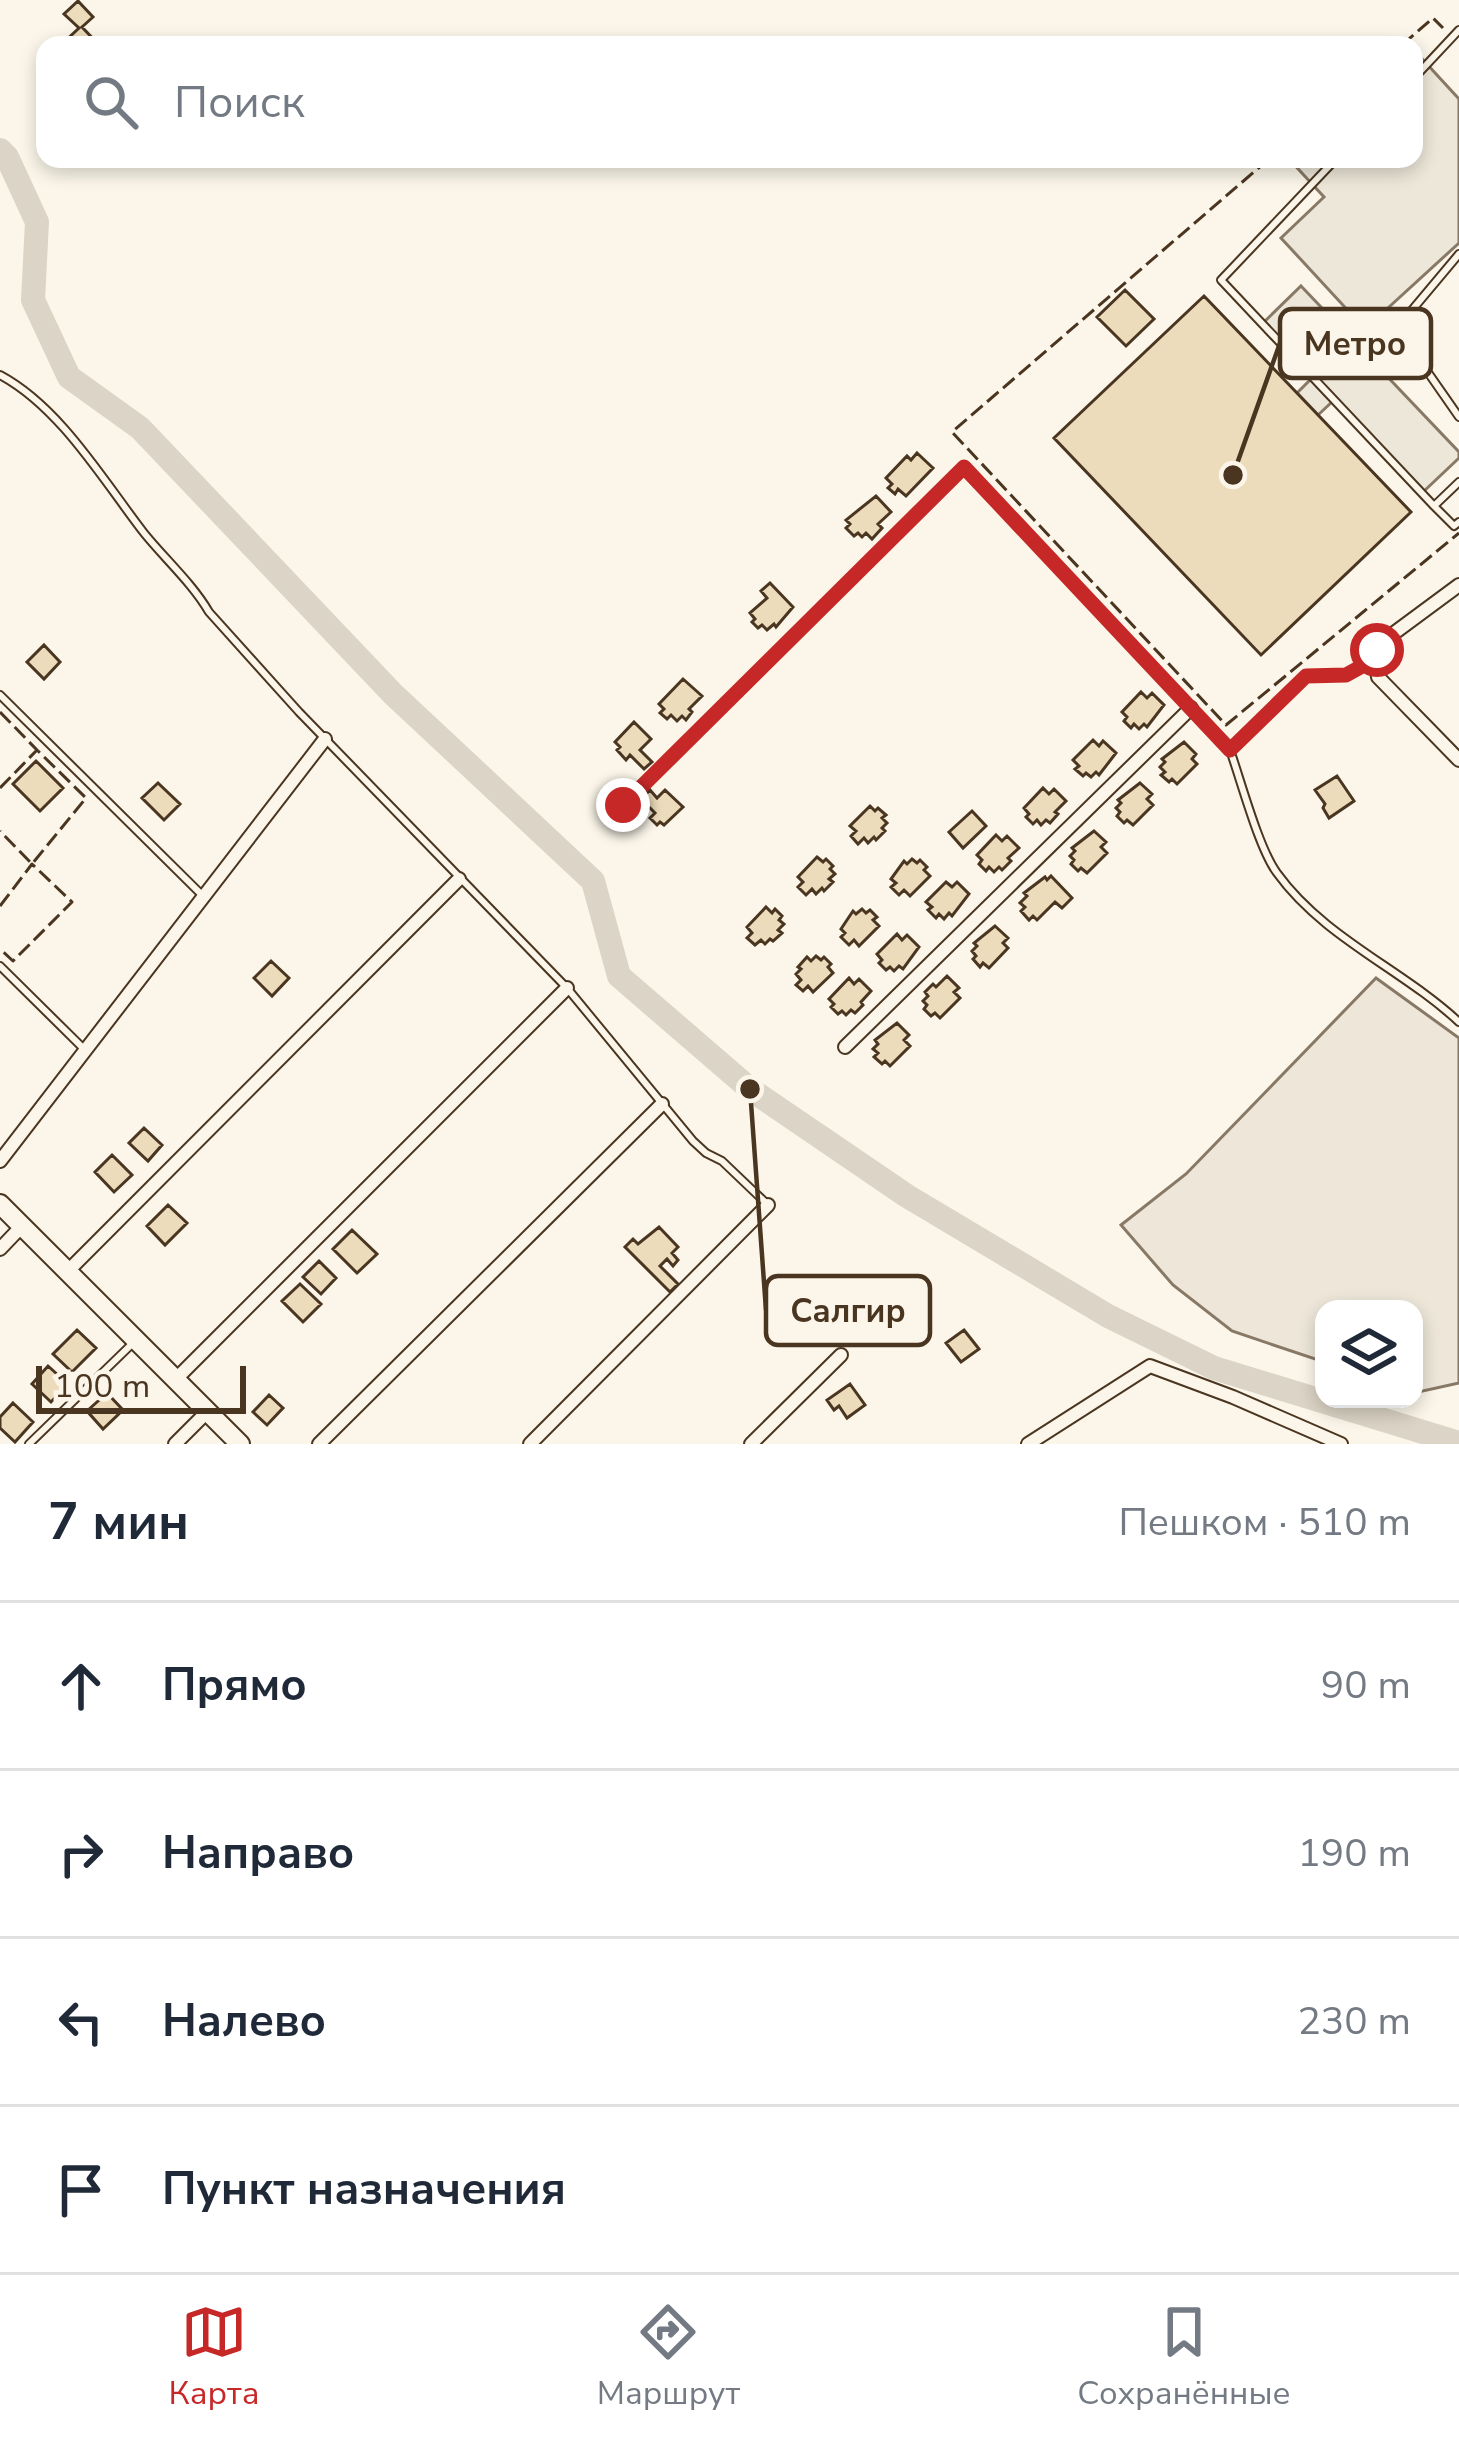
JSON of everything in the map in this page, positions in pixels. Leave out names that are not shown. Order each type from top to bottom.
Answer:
[{"type":"main road","points":[[0,1204],[240,1444]]},
{"type":"street","points":[[1459,585],[1382,642],[1375,659],[1378,677],[1459,760]]},
{"type":"street","points":[[845,1047],[1191,708]]},
{"type":"street","points":[[0,1161],[326,739]]},
{"type":"street","points":[[67,1272],[459,878]]},
{"type":"street","points":[[175,1380],[567,988]]},
{"type":"street","points":[[319,1444],[662,1104]]},
{"type":"street","points":[[530,1444],[768,1205]]},
{"type":"street","points":[[0,1249],[22,1226]]},
{"type":"street","points":[[751,1444],[841,1355]]},
{"type":"street","points":[[1028,1444],[1150,1366],[1342,1444]]},
{"type":"street","points":[[176,1444],[207,1412]]},
{"type":"lane","points":[[1423,68],[1459,30]]},
{"type":"lane","points":[[1328,168],[1222,280],[1434,506],[1454,526],[1459,522]]},
{"type":"lane","points":[[1459,254],[1397,328],[1459,417]]},
{"type":"lane","points":[[0,375],[40,404],[209,612],[567,988],[693,1141],[722,1161],[768,1205]]},
{"type":"lane","points":[[623,805],[964,467],[1230,750],[1274,870],[1308,909],[1459,1022]]},
{"type":"lane","points":[[1434,506],[1459,482]]},
{"type":"lane","points":[[1230,750],[1306,676],[1346,675],[1375,659]]},
{"type":"lane","points":[[0,695],[203,897]]},
{"type":"lane","points":[[0,966],[85,1050]]},
{"type":"lane","points":[[29,1444],[136,1340]]},
{"type":"shaded area","points":[[1423,60],[1459,99],[1459,243],[1365,329],[1281,238],[1324,197],[1297,168],[1423,168]]},
{"type":"shaded area","points":[[1301,286],[1459,452],[1459,458],[1422,493],[1333,401],[1318,415],[1297,393],[1313,377],[1263,323]]},
{"type":"shaded area","points":[[1376,978],[1459,1038],[1459,1383],[1423,1391],[1423,1300],[1315,1300],[1315,1359],[1232,1331],[1173,1285],[1121,1225],[1186,1174]]},
{"type":"building","points":[[78,1],[93,17],[82,27],[90,36],[71,36],[79,28],[64,14]]},
{"type":"building","points":[[1125,290],[1154,319],[1126,346],[1097,317]]},
{"type":"building","points":[[1204,296],[1411,512],[1261,655],[1054,438]]},
{"type":"building","points":[[917,453],[933,468],[906,496],[898,489],[895,494],[886,478],[907,456],[911,460]]},
{"type":"building","points":[[876,496],[891,512],[878,524],[882,528],[872,539],[866,533],[854,536],[846,520]]},
{"type":"building","points":[[770,583],[793,607],[776,627],[767,630],[752,622],[750,613],[767,598],[761,591]]},
{"type":"building","points":[[44,645],[60,662],[44,679],[27,662]]},
{"type":"building","points":[[683,679],[702,696],[689,709],[692,712],[686,720],[682,716],[677,721],[671,715],[667,719],[659,704]]},
{"type":"building","points":[[1141,692],[1147,698],[1152,693],[1164,705],[1147,727],[1144,724],[1139,729],[1134,724],[1131,728],[1122,712]]},
{"type":"building","points":[[634,722],[651,739],[640,750],[652,762],[644,769],[630,755],[626,760],[615,742]]},
{"type":"building","points":[[1093,740],[1099,746],[1103,741],[1116,753],[1099,775],[1083,776],[1073,760]]},
{"type":"building","points":[[1184,742],[1196,754],[1192,759],[1197,764],[1177,784],[1172,779],[1169,782],[1161,775],[1165,772],[1160,767],[1165,762],[1162,759]]},
{"type":"building","points":[[36,761],[63,788],[40,811],[13,784]]},
{"type":"building","points":[[1337,776],[1354,801],[1329,818],[1315,790]]},
{"type":"building","points":[[158,783],[180,804],[164,820],[142,798]]},
{"type":"building","points":[[1140,783],[1152,794],[1147,799],[1153,805],[1133,825],[1124,823],[1117,816],[1118,800]]},
{"type":"building","points":[[1043,788],[1049,794],[1054,789],[1066,801],[1050,823],[1046,820],[1041,825],[1037,820],[1033,824],[1024,808]]},
{"type":"building","points":[[650,790],[657,798],[665,790],[683,807],[664,825],[650,818],[655,813],[641,799]]},
{"type":"building","points":[[870,806],[886,815],[882,818],[887,823],[882,828],[885,831],[876,840],[868,843],[864,838],[858,844],[850,826]]},
{"type":"building","points":[[972,811],[986,826],[963,848],[949,832]]},
{"type":"building","points":[[1094,831],[1106,842],[1101,847],[1107,853],[1087,873],[1078,871],[1071,864],[1072,848]]},
{"type":"building","points":[[996,835],[1002,841],[1007,836],[1019,848],[1002,870],[999,867],[994,872],[989,867],[986,871],[977,855]]},
{"type":"building","points":[[817,857],[833,866],[830,869],[835,874],[829,879],[833,882],[824,891],[816,894],[812,889],[806,895],[798,887],[803,882],[798,877]]},
{"type":"building","points":[[920,860],[930,876],[910,896],[904,890],[899,895],[891,879],[904,861],[907,864]]},
{"type":"building","points":[[1051,876],[1072,898],[1062,908],[1055,902],[1037,920],[1033,916],[1029,920],[1021,911],[1024,893]]},
{"type":"building","points":[[946,882],[952,887],[957,882],[969,894],[952,916],[936,918],[926,902]]},
{"type":"building","points":[[766,907],[782,916],[779,920],[784,924],[778,930],[782,933],[773,941],[755,945],[747,938],[752,933],[747,927]]},
{"type":"building","points":[[862,909],[877,917],[873,920],[879,926],[859,946],[854,940],[849,945],[841,929],[853,911]]},
{"type":"building","points":[[995,926],[1008,938],[1003,943],[1008,948],[989,968],[983,963],[980,967],[973,959],[974,943]]},
{"type":"building","points":[[897,934],[902,940],[907,935],[919,947],[903,969],[886,970],[877,954]]},
{"type":"building","points":[[816,956],[831,964],[833,973],[813,992],[808,986],[803,991],[796,985],[801,980],[798,967],[807,957],[811,961]]},
{"type":"building","points":[[271,961],[289,978],[272,996],[254,978]]},
{"type":"building","points":[[947,976],[959,988],[954,992],[960,998],[940,1018],[935,1013],[931,1016],[924,1009],[925,992]]},
{"type":"building","points":[[849,978],[854,984],[859,979],[871,991],[855,1013],[838,1014],[829,999]]},
{"type":"building","points":[[897,1023],[909,1035],[904,1040],[910,1046],[890,1066],[885,1061],[882,1064],[874,1057],[878,1053],[873,1049],[878,1044],[875,1040]]},
{"type":"building","points":[[144,1128],[162,1145],[148,1161],[129,1143]]},
{"type":"building","points":[[112,1155],[132,1175],[114,1192],[95,1172]]},
{"type":"building","points":[[168,1205],[187,1223],[165,1245],[147,1226]]},
{"type":"building","points":[[659,1227],[678,1247],[672,1253],[678,1260],[673,1266],[667,1259],[660,1266],[678,1284],[670,1292],[625,1247],[633,1239],[638,1244]]},
{"type":"building","points":[[352,1230],[377,1254],[357,1273],[333,1249]]},
{"type":"building","points":[[319,1261],[336,1278],[321,1294],[303,1277]]},
{"type":"building","points":[[300,1284],[321,1304],[303,1322],[282,1301]]},
{"type":"building","points":[[77,1330],[96,1348],[72,1372],[53,1354]]},
{"type":"building","points":[[964,1330],[979,1349],[961,1362],[946,1343]]},
{"type":"building","points":[[48,1366],[68,1384],[51,1402],[32,1384]]},
{"type":"building","points":[[850,1384],[865,1405],[847,1418],[827,1400]]},
{"type":"building","points":[[107,1393],[123,1410],[103,1429],[87,1411]]},
{"type":"building","points":[[269,1395],[283,1408],[267,1425],[253,1412]]},
{"type":"building","points":[[13,1403],[33,1422],[15,1442],[0,1428],[0,1417]]},
{"type":"waterway","points":[[0,150],[37,222],[33,300],[69,377],[140,428],[393,694],[593,881],[619,976],[750,1089],[907,1196],[1108,1316],[1214,1368],[1459,1443]]},
{"type":"fence","points":[[1412,36],[1433,18],[1443,28]]},
{"type":"fence","points":[[1259,168],[952,432],[1226,725],[1459,533]]},
{"type":"fence","points":[[0,712],[37,750]]},
{"type":"fence","points":[[0,788],[37,750],[86,798],[32,864],[0,831]]},
{"type":"fence","points":[[0,906],[32,864],[72,902],[13,961],[0,949]]},
{"type":"place","name":"Метро","points":[[1233,475]]},
{"type":"place","name":"Салгир","points":[[750,1089]]},
{"type":"route","points":[[623,805],[964,467],[1230,750],[1306,676],[1346,675],[1375,659],[1377,650]]}]
